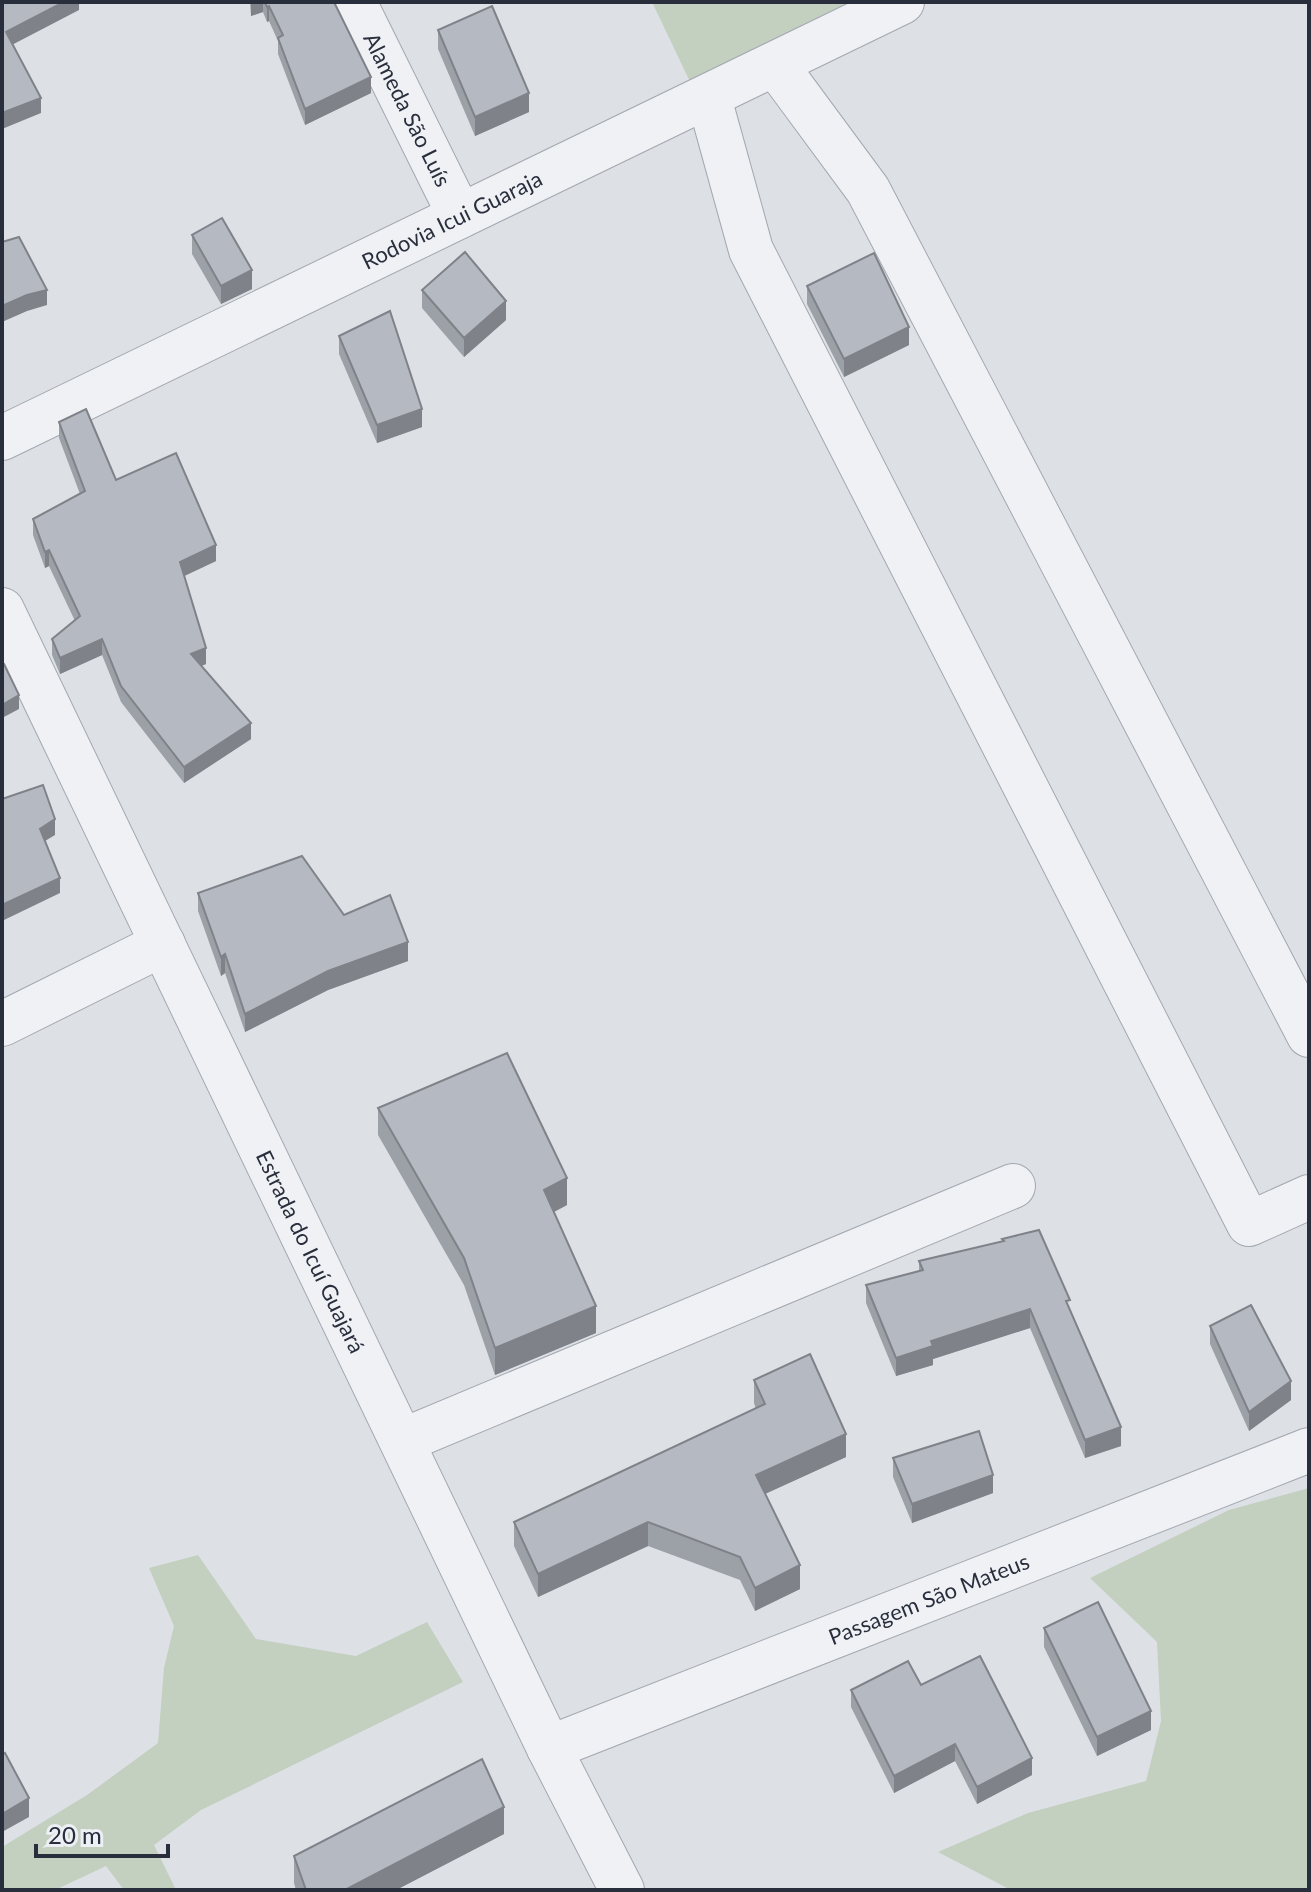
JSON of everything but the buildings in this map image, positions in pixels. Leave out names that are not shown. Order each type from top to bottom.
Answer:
[{"type":"street","name":"Alameda São Luís","points":[[354,2],[460,216]]},
{"type":"street","name":"Rodovia Icui Guaraja","points":[[2,438],[902,2]]},
{"type":"street","points":[[775,64],[868,190],[1309,1035]]},
{"type":"street","points":[[709,98],[751,250],[1249,1224],[1309,1197]]},
{"type":"street","name":"Estrada do Icuí Guajará","points":[[2,610],[549,1748],[622,1890]]},
{"type":"street","points":[[2,1024],[163,944]]},
{"type":"street","points":[[402,1441],[1013,1186]]},
{"type":"street","name":"Passagem São Mateus","points":[[549,1748],[1309,1450]]},
{"type":"green space","points":[[652,2],[864,2],[693,88]]},
{"type":"green space","points":[[1309,1488],[1309,1890],[1011,1890],[938,1852],[1028,1813],[1146,1781],[1161,1721],[1157,1642],[1090,1578],[1229,1510]]},
{"type":"green space","points":[[198,1555],[256,1639],[356,1656],[427,1622],[463,1682],[201,1810],[154,1845],[176,1890],[124,1890],[106,1866],[55,1890],[2,1890],[2,1847],[87,1795],[158,1743],[164,1668],[174,1626],[149,1568]]}]
